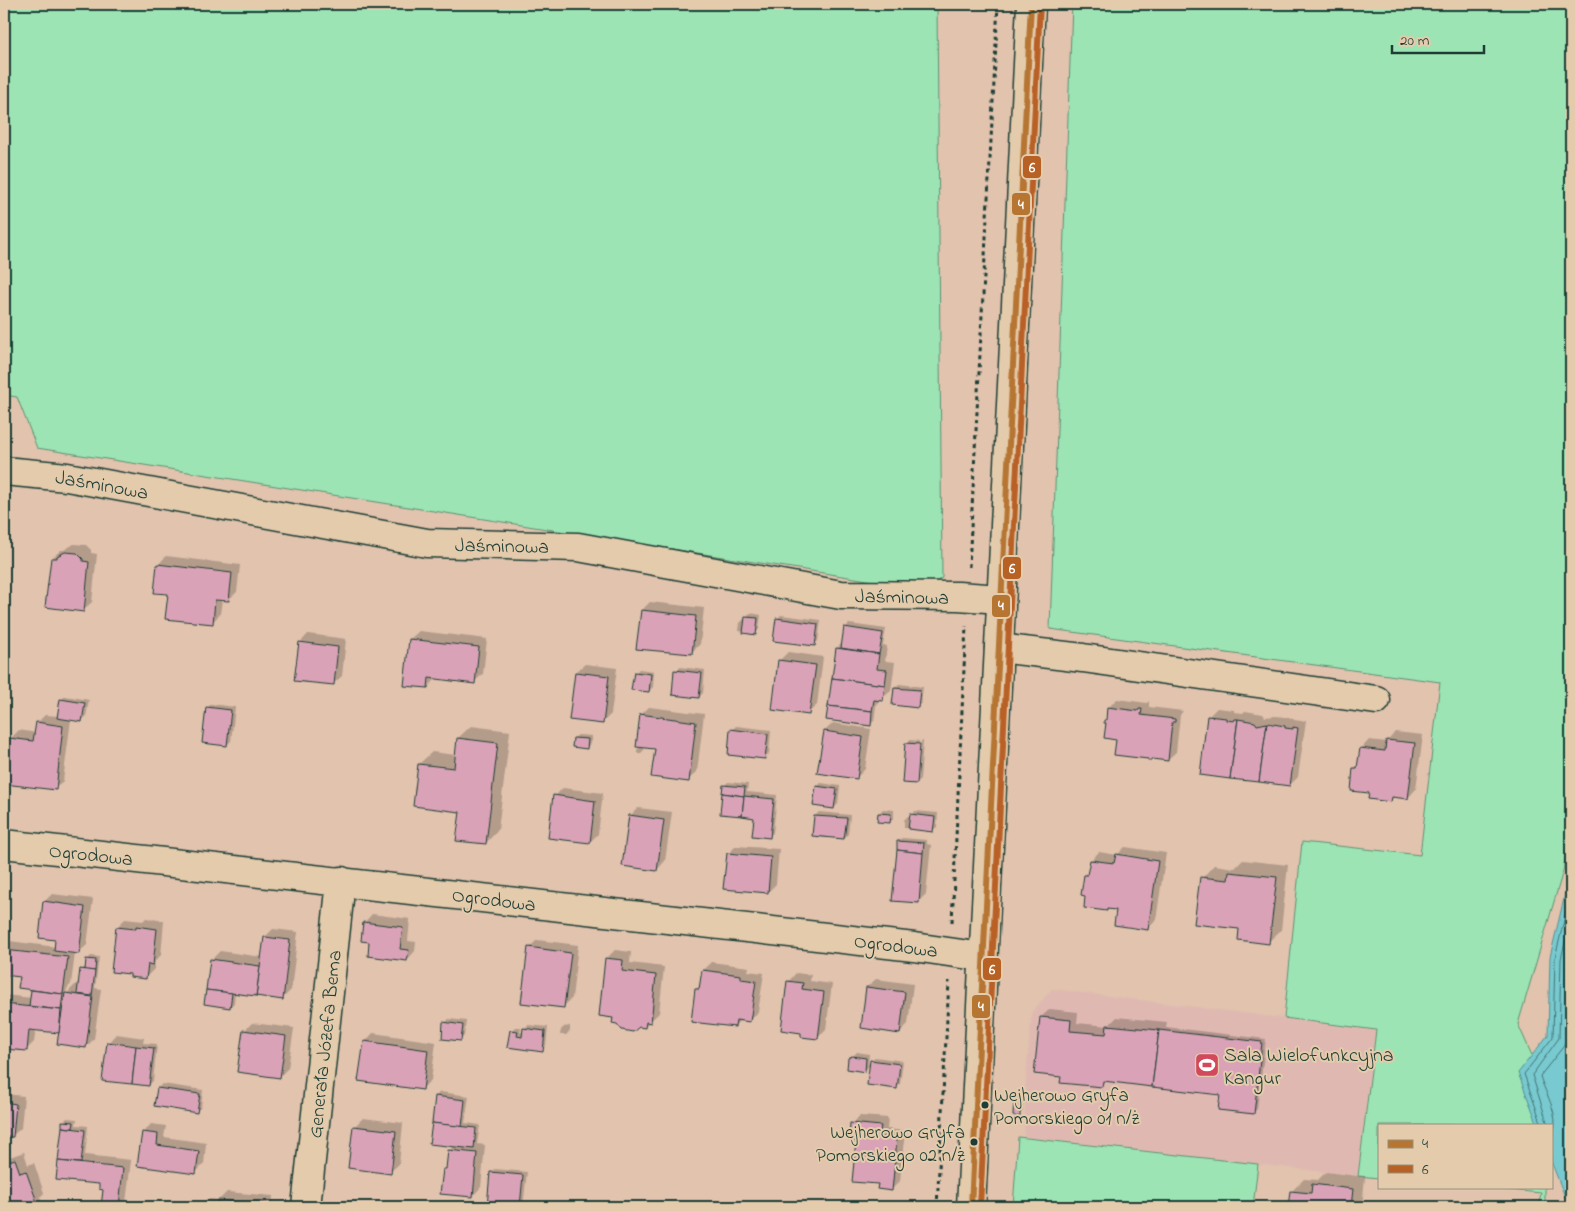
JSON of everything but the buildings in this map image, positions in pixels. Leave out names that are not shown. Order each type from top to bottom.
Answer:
[{"type":"street","points":[[971,1207],[1031,4]]},
{"type":"street","name":"Jaśminowa","points":[[4,471],[67,477],[427,543],[578,547],[841,595],[958,596],[1001,599]]},
{"type":"street","points":[[999,648],[1083,658],[1376,700]]},
{"type":"street","name":"Ogrodowa","points":[[4,844],[914,947],[983,957]]},
{"type":"street","name":"Generała Józefa Bema","points":[[306,1207],[341,882]]},
{"type":"shaded area","points":[[1052,989],[1376,1030],[1358,1176],[1024,1137],[1026,1077],[1032,1012]]},
{"type":"green space","points":[[4,4],[937,4],[942,578],[924,589],[37,448],[17,397],[4,395]]},
{"type":"green space","points":[[1072,4],[1571,4],[1571,820],[1563,871],[1518,1024],[1542,1078],[1543,1124],[1378,1124],[1378,1178],[1358,1176],[1376,1030],[1284,1018],[1302,842],[1420,855],[1440,682],[1050,629]]},
{"type":"green space","points":[[1018,1137],[1258,1164],[1253,1207],[1013,1207]]},
{"type":"green space","points":[[1489,1188],[1545,1188],[1545,1207],[1538,1207],[1541,1193]]},
{"type":"water","points":[[1571,869],[1571,1207],[1569,1207],[1552,1164],[1552,1124],[1538,1124],[1518,1073],[1548,1035],[1550,957]]},
{"type":"transit line","name":"4","points":[[971,1207],[1031,4]]},
{"type":"transit line","name":"6","points":[[980,1207],[1040,4]]},
{"type":"place","name":"Sala Wielofunkcyjna Kangur","points":[[1207,1065]]},
{"type":"place","name":"Wejherowo Gryfa Pomorskiego 01 n/ż","points":[[985,1105]]},
{"type":"place","name":"Wejherowo Gryfa Pomorskiego 02 n/ż","points":[[974,1142]]}]
